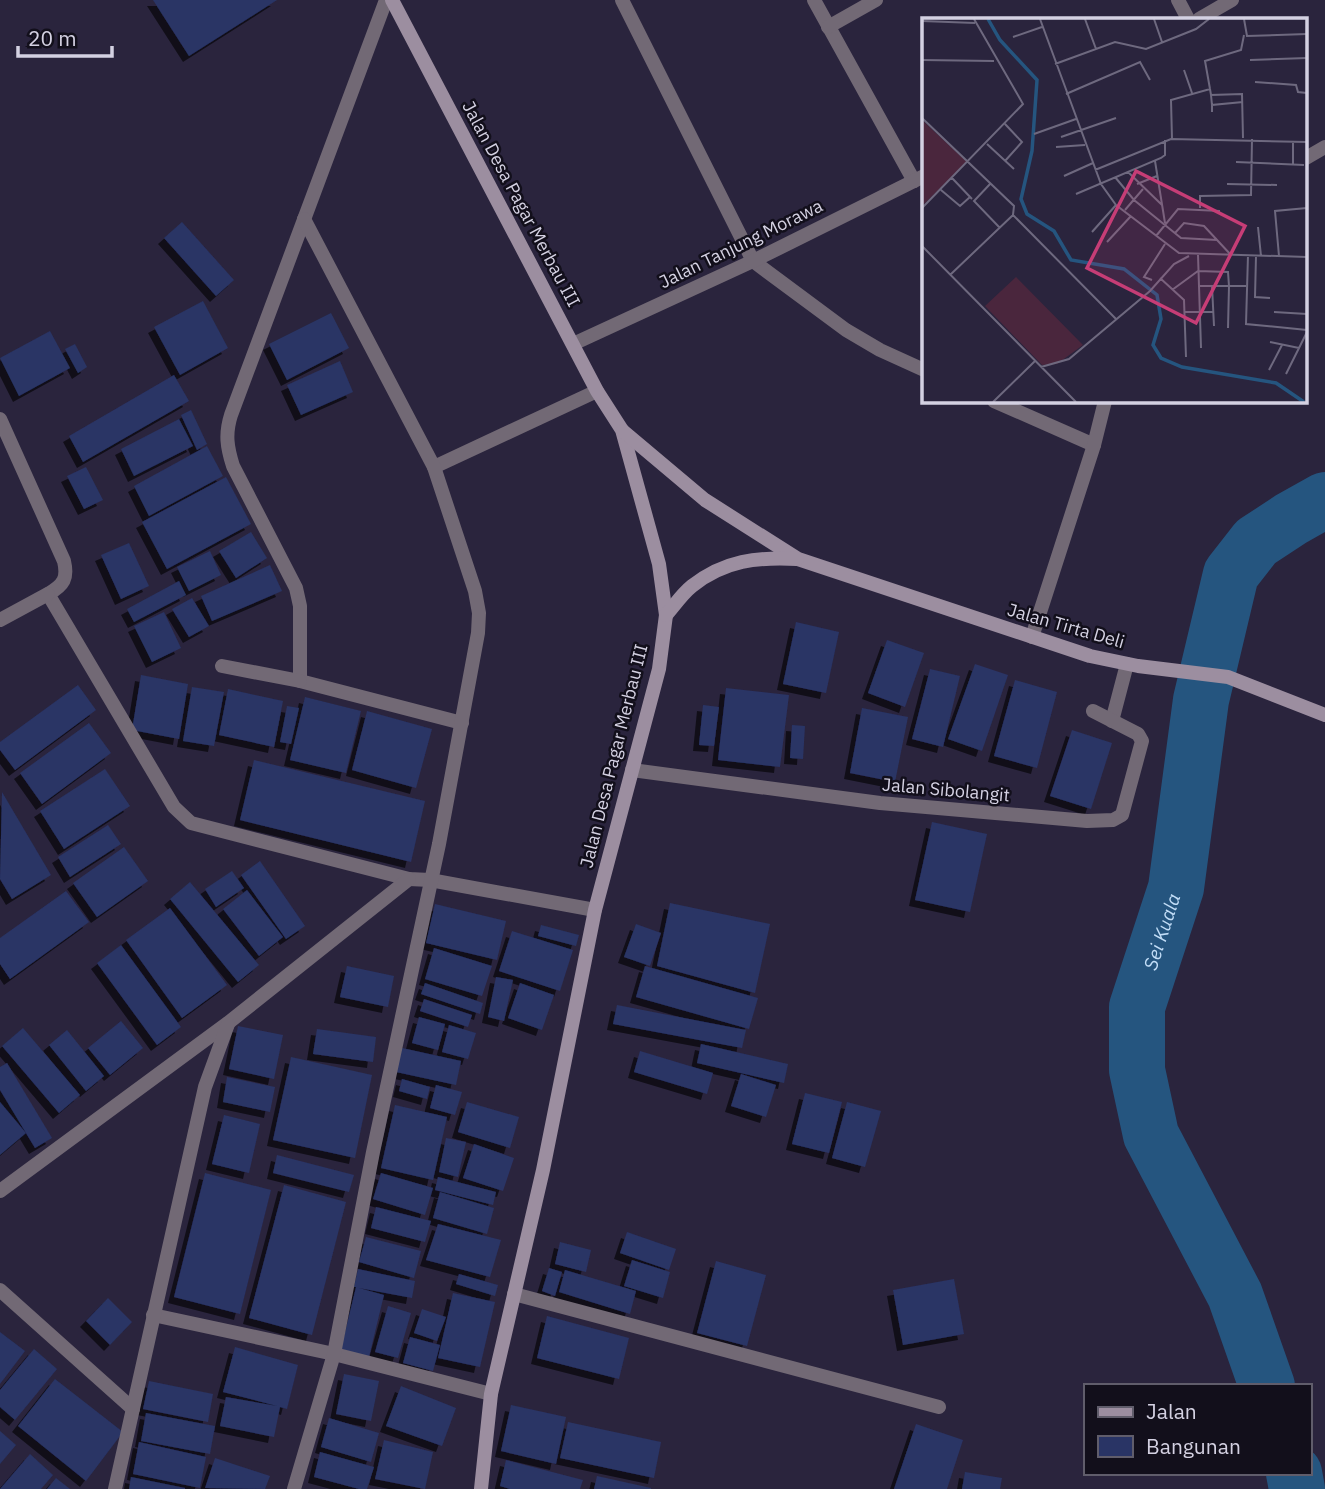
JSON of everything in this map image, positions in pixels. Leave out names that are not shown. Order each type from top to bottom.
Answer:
[{"type":"street","points":[[300,681],[300,606],[296,588],[233,466],[226,446],[227,429],[386,0]]},
{"type":"street","name":"Jalan Desa Pagar Merbau III","points":[[392,0],[597,391],[622,430],[659,564],[666,615],[659,669],[595,909],[543,1170],[492,1394],[481,1489]]},
{"type":"street","points":[[622,0],[753,261],[846,330],[880,350],[922,369]]},
{"type":"street","points":[[814,0],[919,179]]},
{"type":"street","points":[[828,27],[876,0]]},
{"type":"street","points":[[1178,0],[1187,18]]},
{"type":"street","points":[[1201,18],[1232,0]]},
{"type":"street","points":[[1308,157],[1325,147]]},
{"type":"street","name":"Jalan Tanjung Morawa","points":[[573,344],[753,261],[919,179]]},
{"type":"street","points":[[294,1489],[334,1354],[462,723],[480,613],[434,467],[304,219]]},
{"type":"street","points":[[434,467],[597,391]]},
{"type":"street","points":[[996,402],[1094,444]]},
{"type":"street","points":[[1032,638],[1094,444],[1105,402]]},
{"type":"street","points":[[0,419],[64,561],[66,572],[65,581],[60,588],[0,620]]},
{"type":"street","name":"Jalan Tirta Deli","points":[[622,430],[705,500],[798,559],[1090,656],[1132,665],[1228,677],[1325,715]]},
{"type":"street","name":"Jalan Tirta Deli","points":[[666,615],[691,587],[724,567],[760,557],[798,559]]},
{"type":"street","points":[[48,594],[174,807],[191,823],[409,879],[430,880],[595,909]]},
{"type":"street","points":[[1112,721],[1132,665]]},
{"type":"street","points":[[222,666],[300,681],[462,723]]},
{"type":"street","name":"Jalan Sibolangit","points":[[632,770],[880,803],[1087,821],[1114,820],[1122,816],[1142,741],[1138,734],[1093,711]]},
{"type":"street","points":[[0,1191],[229,1023],[409,879]]},
{"type":"street","points":[[116,1489],[205,1087],[229,1023]]},
{"type":"street","points":[[0,1290],[133,1409]]},
{"type":"street","points":[[514,1294],[939,1407]]},
{"type":"street","points":[[153,1315],[334,1354],[492,1394]]},
{"type":"building","points":[[153,0],[277,0],[189,56]]},
{"type":"building","points":[[182,222],[234,280],[216,296],[164,238]]},
{"type":"building","points":[[203,301],[228,348],[180,375],[154,327]]},
{"type":"building","points":[[331,313],[349,348],[287,380],[269,344]]},
{"type":"building","points":[[50,331],[70,368],[19,396],[0,358]]},
{"type":"building","points":[[75,344],[87,367],[78,373],[65,349]]},
{"type":"building","points":[[340,361],[353,392],[301,415],[287,385]]},
{"type":"building","points":[[174,375],[189,401],[83,462],[69,436]]},
{"type":"building","points":[[191,410],[207,444],[197,450],[181,415]]},
{"type":"building","points":[[179,419],[193,446],[134,476],[121,449]]},
{"type":"building","points":[[207,446],[223,476],[149,516],[134,486]]},
{"type":"building","points":[[86,467],[103,500],[84,509],[67,476]]},
{"type":"building","points":[[226,477],[251,524],[167,569],[142,522]]},
{"type":"building","points":[[251,532],[267,558],[236,578],[219,551]]},
{"type":"building","points":[[129,543],[149,586],[121,599],[101,555]]},
{"type":"building","points":[[210,551],[221,575],[189,591],[177,567]]},
{"type":"building","points":[[270,565],[282,591],[212,621],[201,596]]},
{"type":"building","points":[[179,581],[186,595],[134,622],[127,609]]},
{"type":"building","points":[[192,598],[209,626],[189,637],[172,609]]},
{"type":"building","points":[[164,612],[181,648],[152,662],[134,626]]},
{"type":"building","points":[[796,622],[839,632],[826,693],[783,684]]},
{"type":"building","points":[[887,640],[924,653],[905,707],[868,693]]},
{"type":"building","points":[[975,664],[1008,675],[982,751],[948,739]]},
{"type":"building","points":[[930,669],[960,676],[943,747],[912,739]]},
{"type":"building","points":[[141,675],[188,684],[179,739],[132,730]]},
{"type":"building","points":[[1015,680],[1057,692],[1037,768],[994,756]]},
{"type":"building","points":[[78,685],[96,710],[15,770],[0,750],[0,742]]},
{"type":"building","points":[[192,687],[224,692],[214,746],[183,741]]},
{"type":"building","points":[[726,688],[789,695],[780,767],[718,760]]},
{"type":"building","points":[[228,689],[283,701],[274,747],[219,735]]},
{"type":"building","points":[[305,697],[361,711],[346,773],[290,760]]},
{"type":"building","points":[[703,705],[719,707],[714,746],[699,745]]},
{"type":"building","points":[[287,706],[299,708],[291,744],[280,742]]},
{"type":"building","points":[[862,708],[908,717],[895,782],[850,773]]},
{"type":"building","points":[[367,711],[432,729],[416,788],[352,770]]},
{"type":"building","points":[[89,723],[111,753],[42,804],[20,773]]},
{"type":"building","points":[[792,725],[805,726],[803,759],[790,758]]},
{"type":"building","points":[[1072,730],[1112,743],[1091,809],[1050,796]]},
{"type":"building","points":[[254,760],[425,801],[411,862],[240,820]]},
{"type":"building","points":[[105,769],[130,806],[64,849],[40,811]]},
{"type":"building","points":[[2,792],[51,875],[12,899],[0,879]]},
{"type":"building","points":[[932,822],[987,834],[970,912],[915,900]]},
{"type":"building","points":[[108,825],[121,844],[70,877],[58,857]]},
{"type":"building","points":[[124,847],[148,881],[97,917],[73,883]]},
{"type":"building","points":[[260,861],[305,926],[286,939],[241,875]]},
{"type":"building","points":[[232,871],[244,888],[216,907],[205,889]]},
{"type":"building","points":[[190,882],[259,965],[238,982],[170,899]]},
{"type":"building","points":[[247,890],[283,937],[259,956],[223,909]]},
{"type":"building","points":[[66,891],[89,922],[10,979],[0,964],[0,938]]},
{"type":"building","points":[[670,903],[770,924],[755,993],[657,966]]},
{"type":"building","points":[[435,904],[506,921],[497,960],[426,943]]},
{"type":"building","points":[[170,908],[227,985],[182,1018],[126,940]]},
{"type":"building","points":[[636,924],[661,933],[650,966],[624,957]]},
{"type":"building","points":[[541,925],[579,935],[576,946],[538,936]]},
{"type":"building","points":[[512,931],[573,950],[560,991],[499,971]]},
{"type":"building","points":[[121,945],[181,1027],[157,1045],[97,963]]},
{"type":"building","points":[[434,948],[492,966],[482,996],[425,979]]},
{"type":"building","points":[[347,966],[394,976],[388,1007],[340,997]]},
{"type":"building","points":[[645,966],[758,998],[749,1029],[636,997]]},
{"type":"building","points":[[496,977],[513,980],[504,1021],[488,1017]]},
{"type":"building","points":[[425,983],[483,1003],[480,1014],[421,994]]},
{"type":"building","points":[[520,983],[554,995],[542,1030],[508,1018]]},
{"type":"building","points":[[424,999],[472,1015],[468,1027],[420,1011]]},
{"type":"building","points":[[617,1005],[746,1030],[742,1048],[613,1024]]},
{"type":"building","points":[[419,1017],[445,1024],[438,1050],[412,1043]]},
{"type":"building","points":[[121,1021],[143,1048],[110,1075],[88,1048]]},
{"type":"building","points":[[449,1025],[476,1033],[468,1059],[442,1052]]},
{"type":"building","points":[[238,1026],[283,1035],[274,1079],[229,1069]]},
{"type":"building","points":[[23,1028],[80,1095],[59,1113],[2,1046]]},
{"type":"building","points":[[317,1029],[376,1037],[373,1062],[313,1054]]},
{"type":"building","points":[[67,1030],[104,1076],[86,1091],[49,1045]]},
{"type":"building","points":[[701,1044],[788,1064],[784,1083],[697,1063]]},
{"type":"building","points":[[402,1048],[461,1061],[456,1085],[396,1072]]},
{"type":"building","points":[[640,1051],[713,1073],[707,1094],[634,1072]]},
{"type":"building","points":[[291,1057],[372,1075],[355,1158],[273,1140]]},
{"type":"building","points":[[7,1063],[52,1138],[35,1148],[0,1090],[0,1067]]},
{"type":"building","points":[[741,1074],[776,1085],[766,1117],[731,1106]]},
{"type":"building","points":[[227,1077],[275,1087],[270,1112],[223,1102]]},
{"type":"building","points":[[402,1079],[430,1087],[427,1099],[399,1091]]},
{"type":"building","points":[[436,1085],[462,1092],[455,1115],[430,1108]]},
{"type":"building","points":[[805,1093],[842,1102],[829,1153],[792,1144]]},
{"type":"building","points":[[0,1102],[26,1133],[0,1155]]},
{"type":"building","points":[[467,1102],[519,1117],[510,1148],[458,1132]]},
{"type":"building","points":[[847,1102],[881,1111],[865,1167],[832,1158]]},
{"type":"building","points":[[395,1105],[447,1117],[433,1180],[381,1168]]},
{"type":"building","points":[[224,1115],[260,1124],[249,1173],[212,1164]]},
{"type":"building","points":[[446,1138],[466,1142],[458,1177],[439,1172]]},
{"type":"building","points":[[474,1144],[514,1158],[503,1191],[463,1178]]},
{"type":"building","points":[[277,1155],[354,1175],[349,1192],[273,1173]]},
{"type":"building","points":[[205,1173],[271,1190],[240,1314],[174,1297]]},
{"type":"building","points":[[381,1173],[433,1188],[425,1215],[373,1199]]},
{"type":"building","points":[[438,1177],[496,1192],[493,1205],[435,1190]]},
{"type":"building","points":[[284,1185],[346,1202],[312,1335],[249,1318]]},
{"type":"building","points":[[440,1192],[494,1208],[487,1234],[433,1218]]},
{"type":"building","points":[[376,1207],[431,1221],[425,1242],[371,1228]]},
{"type":"building","points":[[438,1224],[501,1240],[490,1277],[426,1260]]},
{"type":"building","points":[[627,1232],[676,1249],[669,1270],[620,1253]]},
{"type":"building","points":[[366,1237],[421,1251],[414,1278],[359,1262]]},
{"type":"building","points":[[560,1242],[591,1250],[586,1272],[555,1264]]},
{"type":"building","points":[[632,1260],[670,1272],[663,1298],[624,1286]]},
{"type":"building","points":[[716,1261],[766,1275],[747,1346],[697,1333]]},
{"type":"building","points":[[549,1268],[562,1272],[555,1296],[542,1291]]},
{"type":"building","points":[[358,1269],[415,1281],[412,1298],[359,1288],[384,1295],[369,1357],[341,1349]]},
{"type":"building","points":[[565,1270],[636,1291],[630,1314],[559,1292]]},
{"type":"building","points":[[459,1274],[498,1285],[495,1296],[456,1284]]},
{"type":"building","points":[[954,1279],[964,1334],[903,1345],[893,1290]]},
{"type":"building","points":[[453,1293],[495,1302],[480,1367],[438,1358]]},
{"type":"building","points":[[108,1298],[132,1322],[110,1345],[86,1321]]},
{"type":"building","points":[[388,1306],[411,1313],[398,1358],[375,1352]]},
{"type":"building","points":[[422,1309],[446,1317],[437,1341],[414,1333]]},
{"type":"building","points":[[547,1316],[629,1338],[619,1379],[537,1358]]},
{"type":"building","points":[[0,1332],[25,1351],[0,1384]]},
{"type":"building","points":[[410,1337],[440,1345],[433,1371],[403,1363]]},
{"type":"building","points":[[235,1347],[298,1365],[287,1409],[280,1407],[274,1437],[220,1426],[226,1397],[277,1406],[223,1392]]},
{"type":"building","points":[[34,1349],[57,1369],[15,1420],[0,1407],[0,1390]]},
{"type":"building","points":[[344,1374],[379,1381],[371,1421],[336,1414]]},
{"type":"building","points":[[55,1379],[123,1432],[86,1481],[18,1426]]},
{"type":"building","points":[[149,1381],[213,1394],[208,1422],[143,1409]]},
{"type":"building","points":[[401,1386],[456,1408],[442,1446],[386,1426]]},
{"type":"building","points":[[511,1405],[566,1417],[556,1464],[501,1451]]},
{"type":"building","points":[[146,1413],[215,1426],[210,1454],[141,1441]]},
{"type":"building","points":[[329,1418],[379,1433],[371,1462],[321,1447]]},
{"type":"building","points":[[568,1422],[661,1442],[654,1478],[560,1458]]},
{"type":"building","points":[[916,1424],[963,1440],[947,1489],[894,1489]]},
{"type":"building","points":[[0,1431],[16,1445],[0,1464]]},
{"type":"building","points":[[384,1440],[433,1452],[425,1489],[375,1479]]},
{"type":"building","points":[[139,1442],[206,1457],[200,1488],[133,1474]]},
{"type":"building","points":[[320,1452],[374,1467],[367,1489],[314,1477]]},
{"type":"building","points":[[30,1454],[53,1475],[41,1489],[0,1489]]},
{"type":"building","points":[[215,1458],[270,1476],[265,1489],[205,1488]]},
{"type":"building","points":[[506,1460],[583,1480],[580,1489],[510,1489],[500,1486]]},
{"type":"building","points":[[965,1472],[1002,1478],[1000,1489],[962,1489]]},
{"type":"building","points":[[597,1476],[651,1488],[651,1489],[594,1489]]},
{"type":"building","points":[[131,1477],[185,1488],[185,1489],[129,1489]]},
{"type":"building","points":[[56,1478],[70,1489],[47,1489]]},
{"type":"waterway","name":"Sei Kuala","points":[[1266,1384],[1235,1295],[1151,1135],[1137,1070],[1137,1007],[1176,888],[1201,700],[1231,574],[1256,542],[1325,500]]},
{"type":"waterway","name":"Sei Kuala","points":[[1294,1475],[1297,1489]]}]
